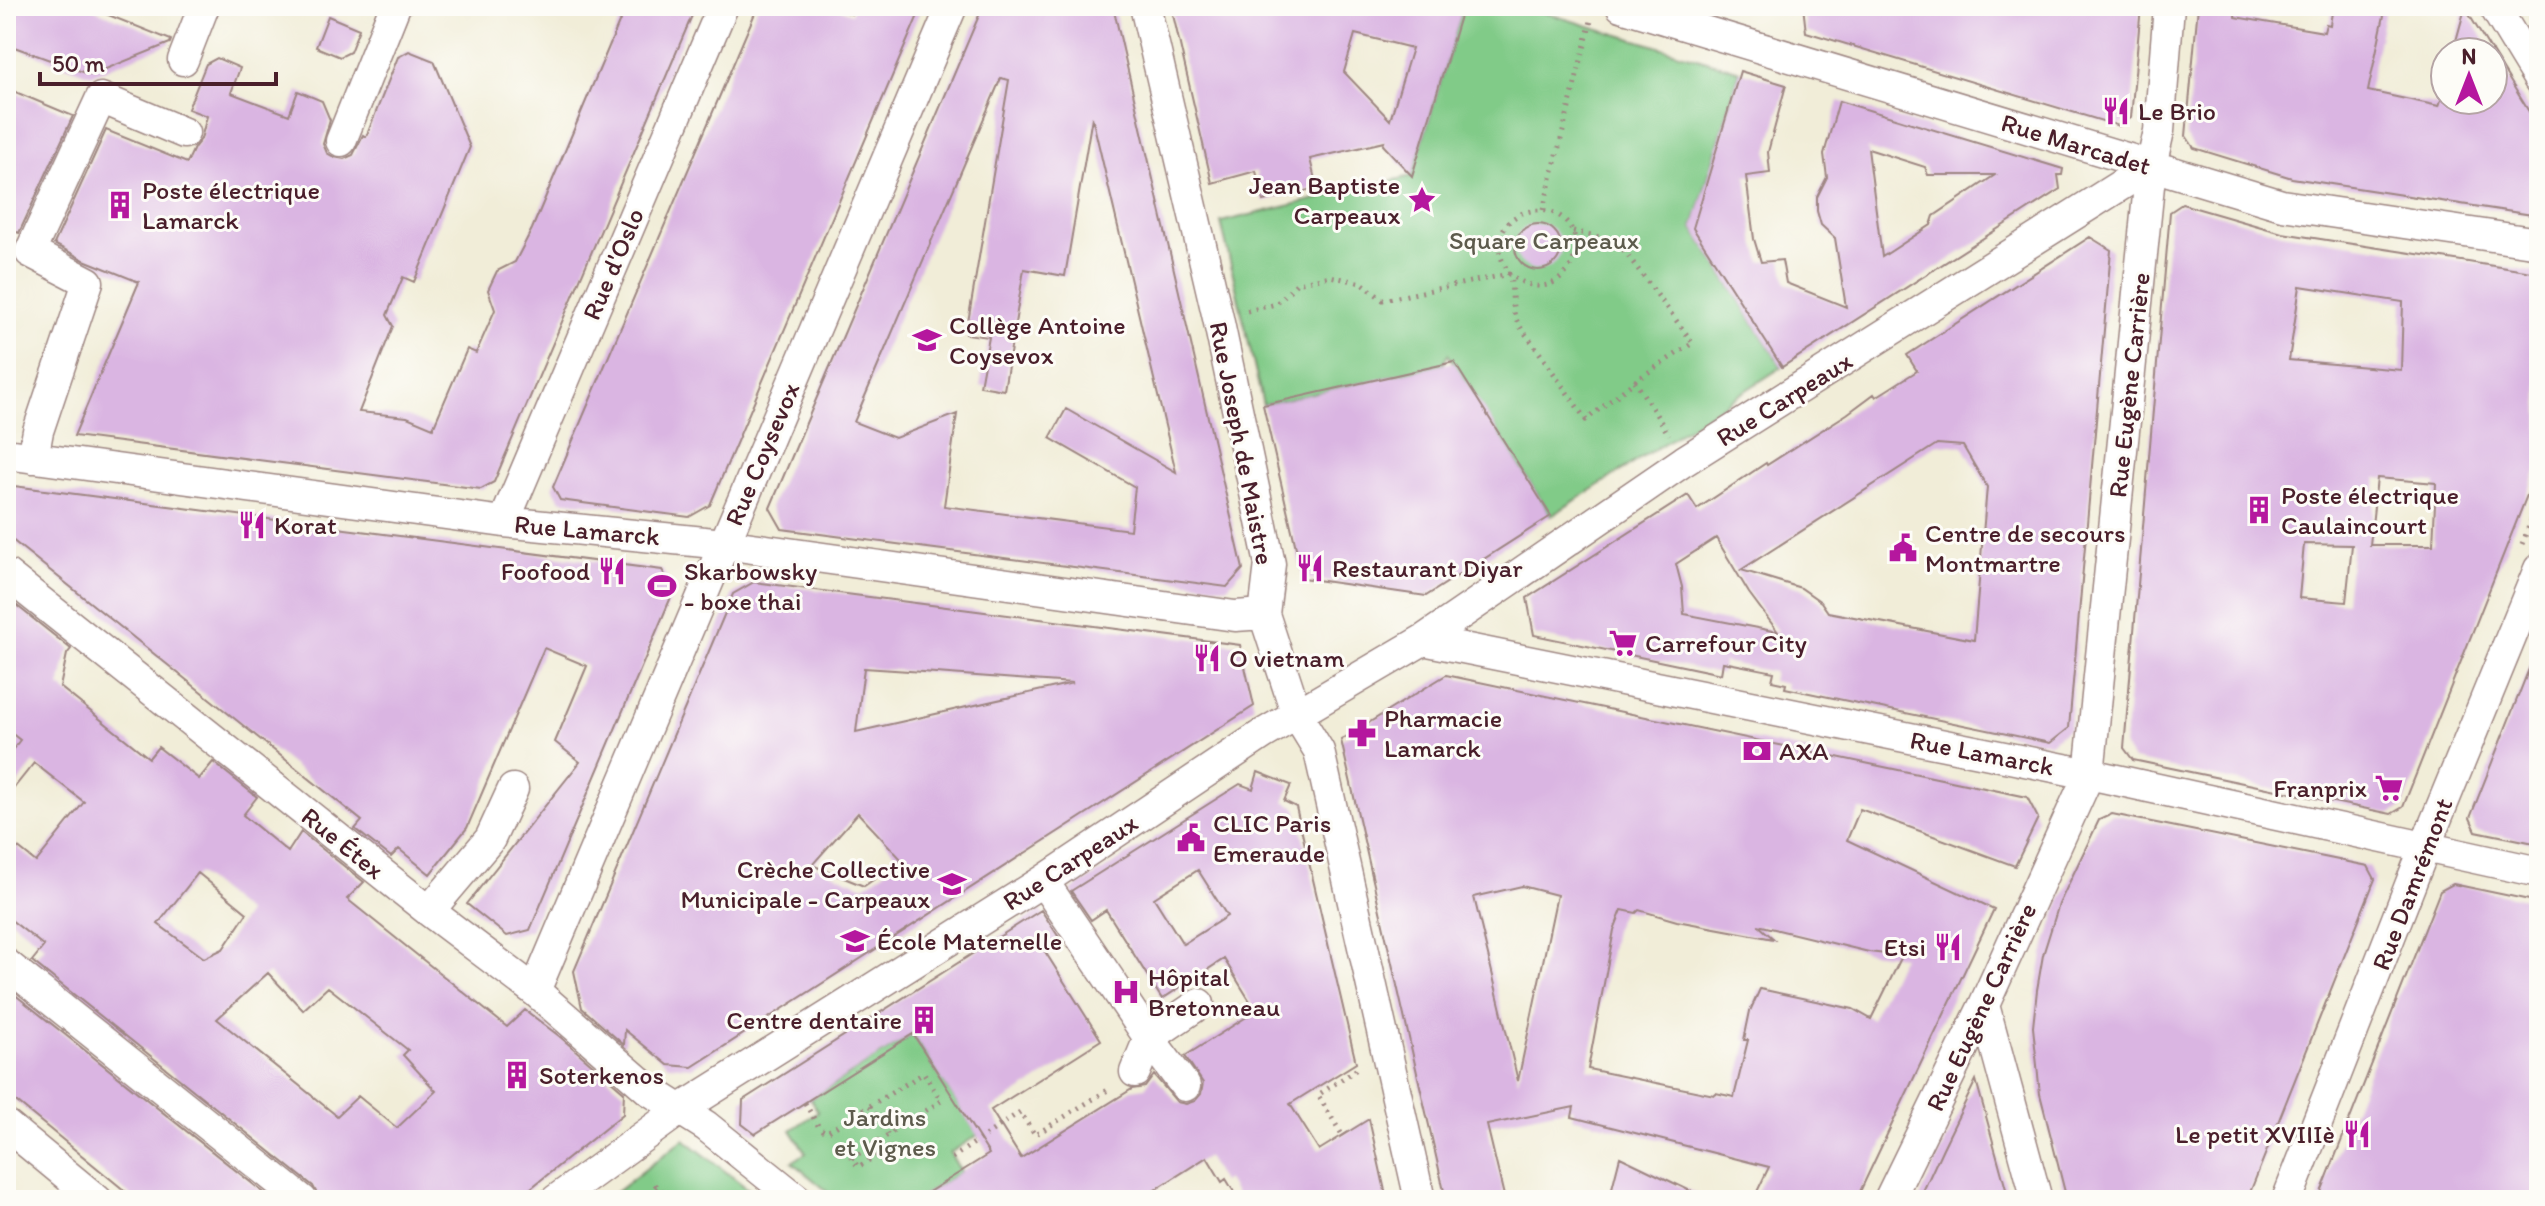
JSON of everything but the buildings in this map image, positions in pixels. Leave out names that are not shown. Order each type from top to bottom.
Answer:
[{"type":"street","points":[[183,60],[204,6]]},
{"type":"street","points":[[341,141],[395,6]]},
{"type":"street","name":"Rue d'Oslo","points":[[504,522],[723,6]]},
{"type":"street","name":"Rue Coysevox","points":[[535,991],[952,6]]},
{"type":"street","name":"Rue Joseph de Maistre","points":[[1145,6],[1218,318],[1270,564],[1264,614],[1297,715],[1319,751],[1420,1200]]},
{"type":"street","name":"Rue Marcadet","points":[[1621,6],[2282,205],[2539,243]]},
{"type":"street","name":"Rue Eugène Carrière","points":[[1889,1200],[1984,1005],[2089,774],[2151,166],[2159,131],[2169,6]]},
{"type":"street","points":[[2494,6],[2539,80]]},
{"type":"street","points":[[19,456],[38,431],[88,282],[30,252],[101,98],[184,133]]},
{"type":"street","name":"Rue Carpeaux","points":[[556,1200],[681,1109],[1043,881],[1263,734],[1423,640],[1684,461],[2151,166]]},
{"type":"street","name":"Rue Lamarck","points":[[19,456],[504,522],[724,544],[1235,616],[1264,614]]},
{"type":"street","name":"Rue Damrémont","points":[[2287,1200],[2425,847],[2539,569]]},
{"type":"street","name":"Rue Étex","points":[[6,574],[429,911],[535,991],[649,1090],[706,1126],[798,1200]]},
{"type":"street","name":"Rue Lamarck","points":[[1423,640],[2089,774],[2539,872]]},
{"type":"street","points":[[429,911],[490,839],[513,789]]},
{"type":"street","points":[[1043,881],[1185,1086]]},
{"type":"street","points":[[6,964],[302,1200]]},
{"type":"street","points":[[1135,1072],[1149,1038],[1199,1004]]},
{"type":"street","points":[[1984,1005],[2037,1200]]},
{"type":"street","points":[[6,1125],[97,1200]]},
{"type":"path","points":[[1543,210],[1595,6]]},
{"type":"path","points":[[1237,313],[1276,304],[1297,283],[1330,276],[1362,283],[1383,300],[1509,274],[1523,283],[1538,286],[1554,283],[1567,273],[1575,259],[1576,245],[1573,231],[1565,219],[1543,210],[1523,212],[1511,220],[1502,232],[1499,246],[1501,261],[1509,274],[1516,318],[1586,420],[1635,381],[1693,343],[1617,241],[1573,231]]},
{"type":"path","points":[[1635,381],[1671,438]]},
{"type":"path","points":[[1341,1133],[1318,1095],[1357,1069]]},
{"type":"path","points":[[952,1158],[1020,1112],[1035,1135],[1135,1072]]},
{"type":"path","points":[[805,1103],[820,1129],[827,1132],[924,1073],[941,1101],[852,1158],[858,1167],[895,1144]]},
{"type":"path","points":[[870,1106],[888,1135]]},
{"type":"path","points":[[645,1200],[656,1186],[673,1200]]},
{"type":"green space","name":"Square Carpeaux","points":[[1463,6],[1522,6],[1740,71],[1693,228],[1782,367],[1551,516],[1448,354],[1443,365],[1263,405],[1221,222],[1412,176]]},
{"type":"green space","name":"Jardins et Vignes","points":[[913,1034],[978,1135],[950,1153],[961,1172],[916,1200],[838,1200],[792,1162],[806,1153],[791,1130],[818,1112],[811,1099]]},
{"type":"green space","points":[[684,1139],[762,1200],[606,1200]]},
{"type":"place","name":"Le Brio","points":[[2116,111]]},
{"type":"place","name":"Jean Baptiste Carpeaux","points":[[1422,200]]},
{"type":"place","name":"Poste électrique Lamarck","points":[[120,205]]},
{"type":"place","name":"Collège Antoine Coysevox","points":[[927,340]]},
{"type":"place","name":"Poste électrique Caulaincourt","points":[[2259,510]]},
{"type":"place","name":"Korat","points":[[252,525]]},
{"type":"place","name":"Centre de secours Montmartre","points":[[1903,548]]},
{"type":"place","name":"Restaurant Diyar","points":[[1310,568]]},
{"type":"place","name":"Foofood","points":[[612,571]]},
{"type":"place","name":"Skarbowsky - boxe thai","points":[[662,586]]},
{"type":"place","name":"Carrefour City","points":[[1623,643]]},
{"type":"place","name":"O vietnam","points":[[1207,658]]},
{"type":"place","name":"Pharmacie Lamarck","points":[[1362,733]]},
{"type":"place","name":"AXA","points":[[1757,751]]},
{"type":"place","name":"Franprix","points":[[2389,788]]},
{"type":"place","name":"CLIC Paris Emeraude","points":[[1191,838]]},
{"type":"place","name":"Crèche Collective Municipale - Carpeaux","points":[[952,884]]},
{"type":"place","name":"École Maternelle","points":[[855,941]]},
{"type":"place","name":"Etsi","points":[[1948,947]]},
{"type":"place","name":"Hôpital Bretonneau","points":[[1126,992]]},
{"type":"place","name":"Centre dentaire","points":[[924,1020]]},
{"type":"place","name":"Soterkenos","points":[[517,1075]]},
{"type":"place","name":"Le petit XVIIIè","points":[[2357,1134]]}]
